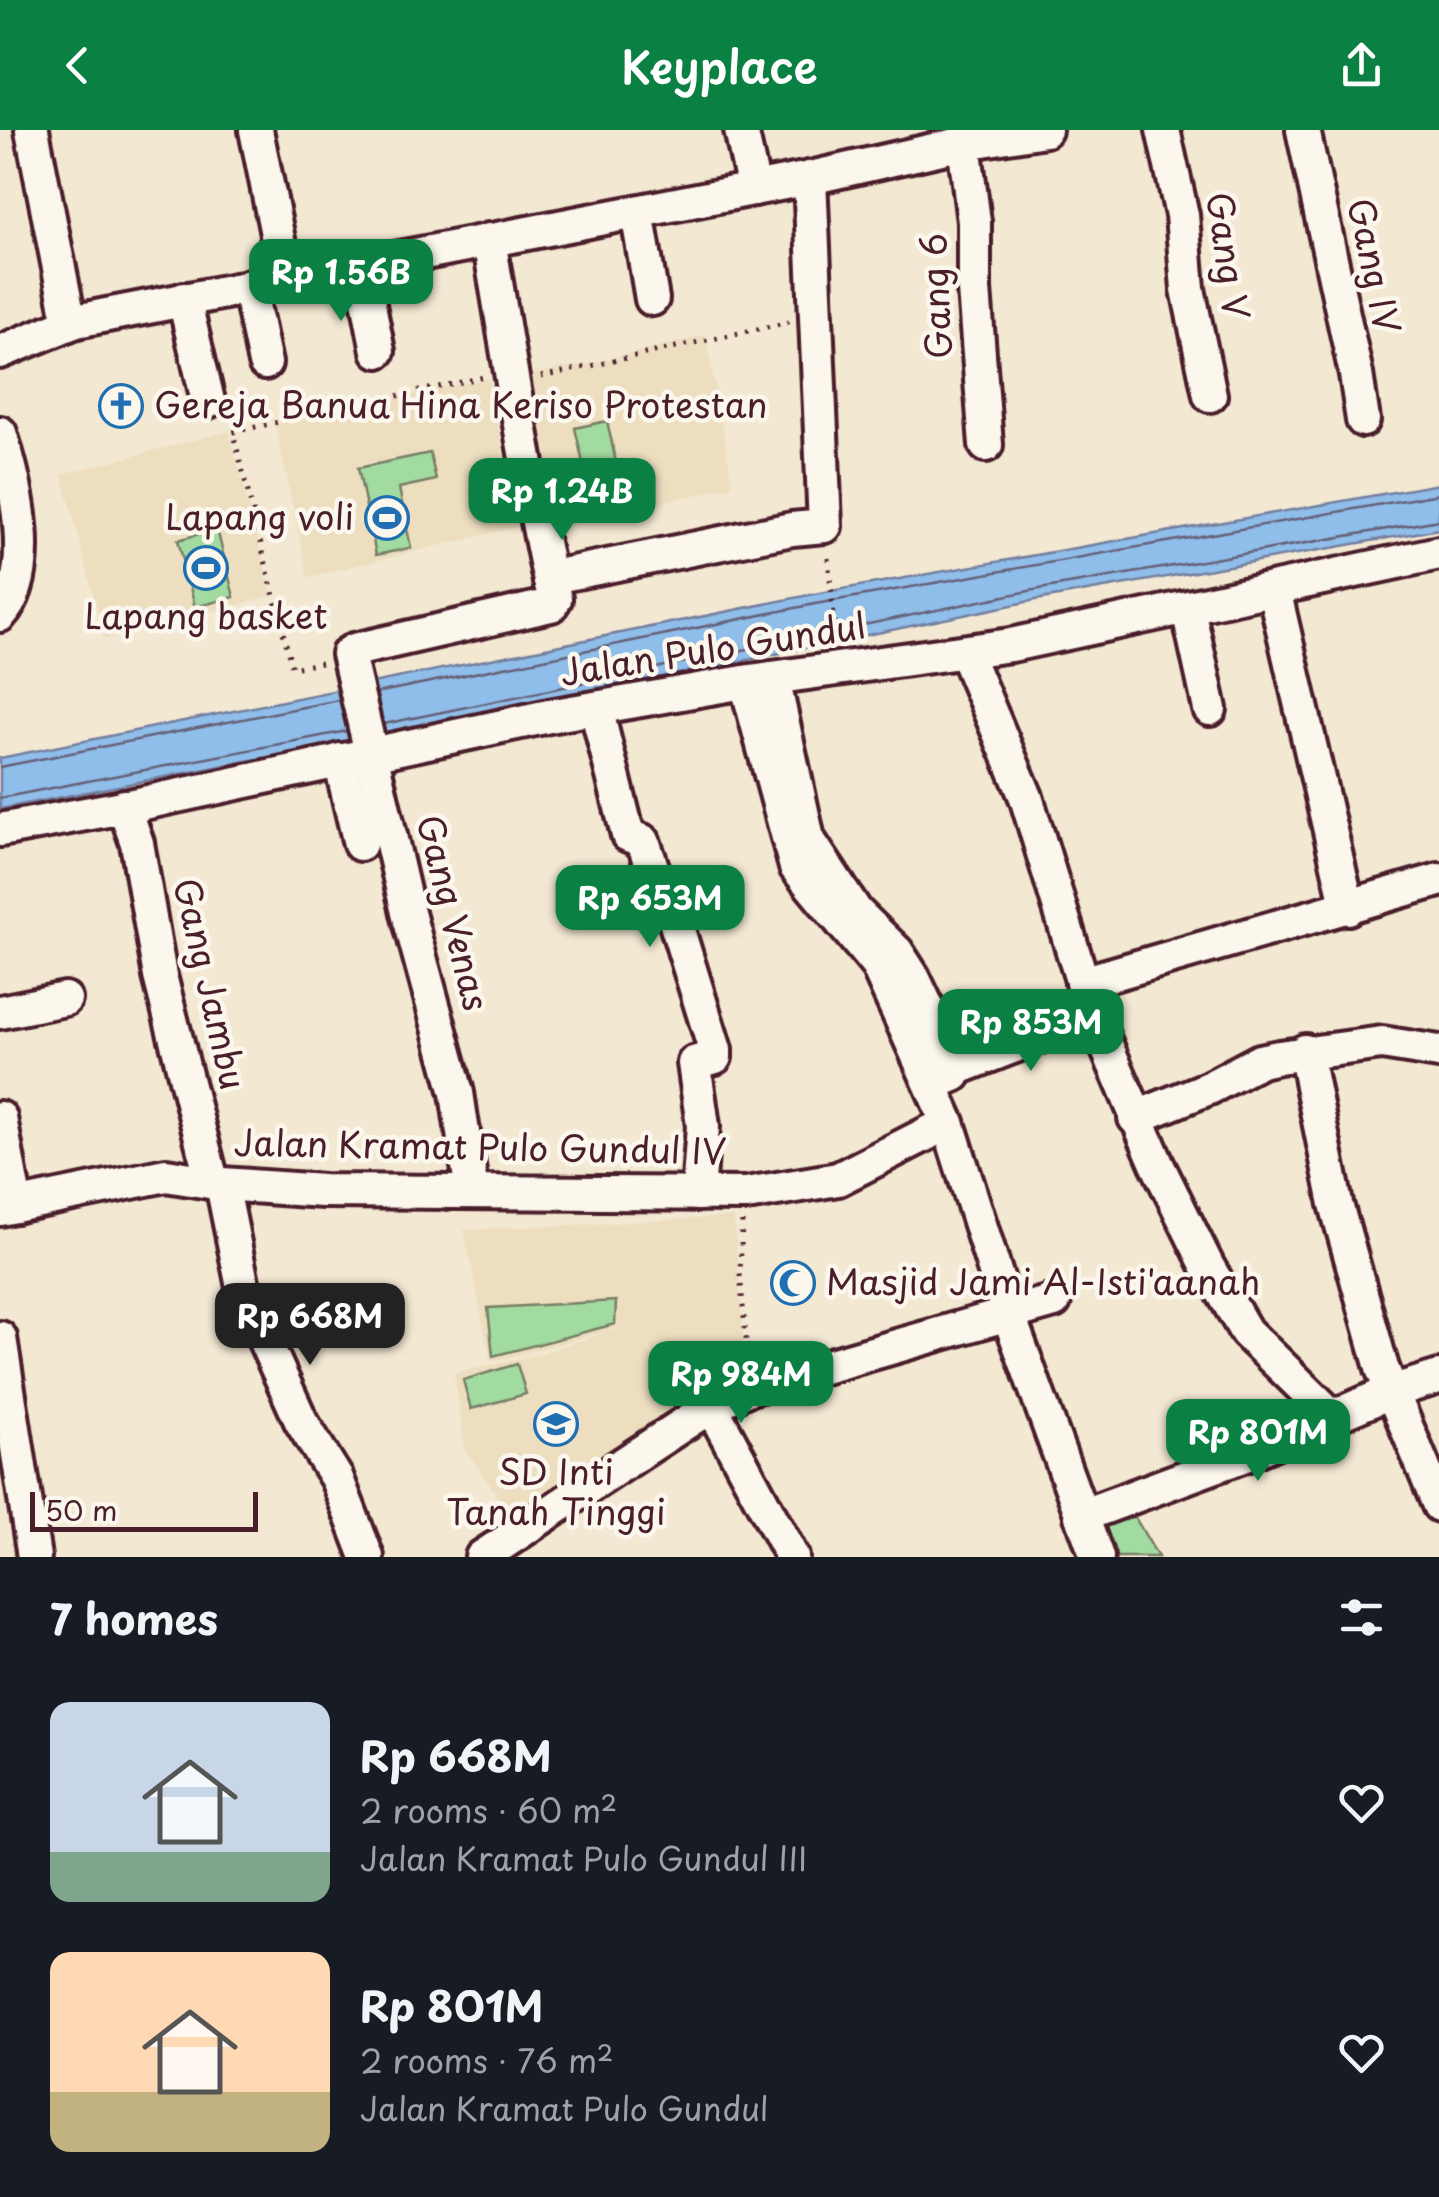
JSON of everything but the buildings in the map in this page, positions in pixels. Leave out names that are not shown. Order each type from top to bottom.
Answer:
[{"type":"street","points":[[32,130],[70,310]]},
{"type":"street","points":[[256,130],[286,279]]},
{"type":"street","points":[[741,130],[754,189]]},
{"type":"street","points":[[0,352],[70,310],[184,299],[1045,130]]},
{"type":"street","name":"Gang V","points":[[1163,130],[1182,215],[1188,289],[1210,394]]},
{"type":"street","name":"Gang IV","points":[[1303,130],[1363,420]]},
{"type":"street","name":"Gang 6","points":[[964,143],[974,222],[974,289],[986,445]]},
{"type":"street","points":[[550,580],[586,569],[825,526],[810,178]]},
{"type":"street","points":[[636,212],[652,299]]},
{"type":"street","points":[[349,662],[354,650],[551,605],[555,598],[526,471],[516,383],[489,240]]},
{"type":"street","points":[[362,264],[378,351]]},
{"type":"street","points":[[248,286],[265,363]]},
{"type":"street","points":[[184,299],[208,401]]},
{"type":"street","points":[[0,433],[11,475],[21,558],[16,595],[0,616]]},
{"type":"street","name":"Jalan Pulo Gundul","points":[[0,830],[596,708],[760,680],[966,652],[1188,609],[1439,553]]},
{"type":"street","points":[[1274,590],[1348,908]]},
{"type":"street","points":[[1188,609],[1210,710]]},
{"type":"street","points":[[966,652],[1026,796],[1082,983],[1136,1118],[1208,1267],[1246,1332],[1334,1417]]},
{"type":"street","name":"Gang Venas","points":[[349,662],[361,754],[457,1093],[472,1192]]},
{"type":"street","points":[[760,680],[808,838],[841,907],[940,1077],[948,1122],[1026,1311],[1034,1349],[1090,1513],[1096,1557]]},
{"type":"street","points":[[596,708],[628,835],[643,841],[656,879],[664,885],[715,1050],[714,1057],[694,1065],[703,1126],[698,1194]]},
{"type":"street","points":[[360,844],[361,754]]},
{"type":"street","name":"Gang Jambu","points":[[124,806],[137,843],[160,976],[245,1297],[301,1422],[337,1479],[368,1557]]},
{"type":"street","points":[[1082,983],[1439,880]]},
{"type":"street","points":[[0,1012],[65,999]]},
{"type":"street","points":[[940,1077],[1094,1015]]},
{"type":"street","points":[[1136,1118],[1209,1088],[1260,1061],[1305,1051],[1382,1043],[1438,1059]]},
{"type":"street","points":[[1305,1051],[1336,1204],[1390,1392],[1439,1506]]},
{"type":"street","points":[[0,1118],[10,1207]]},
{"type":"street","name":"Jalan Kramat Pulo Gundul IV","points":[[10,1207],[166,1175],[323,1191],[746,1194],[838,1179],[948,1122]]},
{"type":"street","points":[[482,1557],[711,1406],[750,1388],[1026,1311]]},
{"type":"street","points":[[0,1338],[4,1396],[34,1557]]},
{"type":"street","points":[[1090,1513],[1245,1456],[1390,1392],[1439,1377]]},
{"type":"street","points":[[711,1406],[792,1557]]},
{"type":"path","points":[[349,662],[292,668],[233,432],[500,373],[516,383],[788,322],[816,320]]},
{"type":"path","points":[[830,573],[837,647]]},
{"type":"path","points":[[746,1194],[739,1243],[750,1388]]},
{"type":"shaded area","points":[[706,335],[733,486],[532,532],[497,381]]},
{"type":"shaded area","points":[[489,378],[517,527],[308,577],[275,423]]},
{"type":"shaded area","points":[[229,431],[272,596],[105,639],[62,474]]},
{"type":"shaded area","points":[[734,1217],[745,1362],[689,1397],[630,1324],[687,1399],[513,1519],[465,1449],[454,1373],[528,1357],[623,1327],[491,1362],[464,1230]]},
{"type":"green space","points":[[607,421],[624,499],[593,506],[575,428]]},
{"type":"green space","name":"Lapang voli","points":[[430,453],[436,480],[399,488],[411,548],[376,555],[358,468]]},
{"type":"green space","name":"Lapang basket","points":[[217,529],[234,597],[195,607],[178,540]]},
{"type":"green space","points":[[616,1301],[615,1324],[493,1356],[488,1308]]},
{"type":"green space","points":[[517,1364],[526,1394],[471,1409],[463,1380]]},
{"type":"green space","points":[[1127,1504],[1158,1557],[1108,1557],[1090,1526]]},
{"type":"water","points":[[1439,484],[1439,529],[1036,600],[483,715],[0,809],[0,758],[814,594]]},
{"type":"place","name":"Gereja Banua Hina Keriso Protestan","points":[[121,406]]},
{"type":"place","name":"Lapang voli","points":[[387,518]]},
{"type":"place","name":"Lapang basket","points":[[206,568]]},
{"type":"place","name":"Masjid Jami Al-Isti'aanah","points":[[793,1283]]},
{"type":"place","name":"SD Inti Tanah Tinggi","points":[[556,1424]]}]
